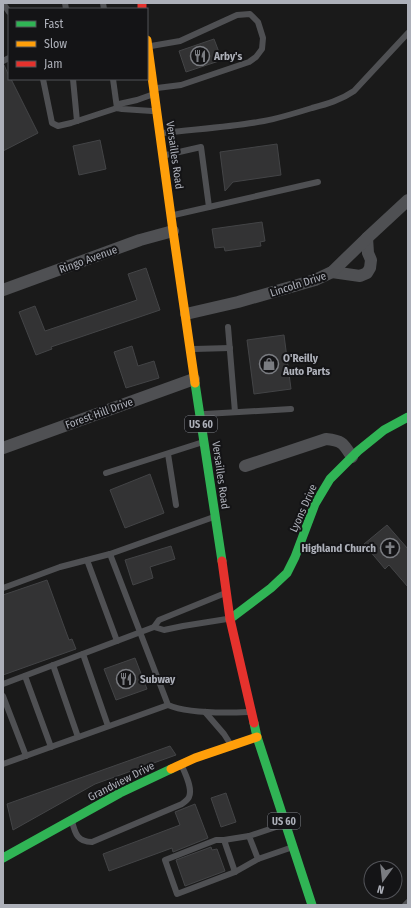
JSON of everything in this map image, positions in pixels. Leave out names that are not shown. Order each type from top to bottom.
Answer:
[{"type":"main road","name":"Versailles Road","points":[[148,50],[194,379],[230,619],[256,737],[312,905]]},
{"type":"main road","name":"Lyons Drive","points":[[230,619],[271,588],[287,573],[295,557],[315,504],[330,479],[358,451],[384,430],[408,417]]},
{"type":"main road","name":"Grandview Drive","points":[[3,858],[120,793],[195,758],[256,737]]},
{"type":"street","name":"Lincoln Drive","points":[[186,314],[238,302],[315,280],[332,272],[408,200]]},
{"type":"street","name":"Ringo Avenue","points":[[3,290],[140,240],[173,231]]},
{"type":"street","points":[[332,272],[360,276],[367,273],[370,268],[371,260],[368,253],[367,238]]},
{"type":"street","name":"Forest Hill Drive","points":[[3,448],[194,379]]},
{"type":"street","points":[[245,466],[326,439],[336,440],[344,445],[352,457]]},
{"type":"lane","points":[[117,108],[119,104],[137,100],[154,91],[249,62],[256,57],[262,49],[263,38],[258,22],[250,14],[237,15],[180,41],[148,43]]},
{"type":"lane","points":[[160,134],[266,121],[338,101],[354,91],[408,33]]},
{"type":"lane","points":[[43,80],[52,123],[58,126],[117,108],[157,111]]},
{"type":"lane","points":[[73,80],[74,122]]},
{"type":"lane","points":[[114,80],[117,108]]},
{"type":"lane","points":[[163,156],[201,147],[209,207]]},
{"type":"lane","points":[[171,216],[318,182]]},
{"type":"lane","points":[[228,327],[235,412]]},
{"type":"lane","points":[[190,349],[230,348]]},
{"type":"lane","points":[[200,414],[291,409]]},
{"type":"lane","points":[[106,474],[204,442]]},
{"type":"lane","points":[[168,454],[176,505]]},
{"type":"lane","points":[[3,588],[60,567],[110,554],[215,517]]},
{"type":"lane","points":[[110,554],[168,705]]},
{"type":"lane","points":[[87,560],[118,641]]},
{"type":"lane","points":[[3,684],[154,627],[160,620],[226,592]]},
{"type":"lane","points":[[154,627],[164,630],[230,619]]},
{"type":"lane","points":[[83,654],[108,726]]},
{"type":"lane","points":[[53,665],[78,737]]},
{"type":"lane","points":[[25,676],[51,747]]},
{"type":"lane","points":[[3,696],[26,756]]},
{"type":"lane","points":[[3,764],[168,705],[176,708],[205,712],[251,712]]},
{"type":"lane","points":[[205,712],[224,734],[231,746]]},
{"type":"lane","points":[[72,820],[75,833],[86,842],[92,842],[182,804],[189,797],[190,792],[181,764]]},
{"type":"lane","points":[[285,824],[249,836],[216,840],[164,860],[177,894],[235,872],[258,859],[293,847]]},
{"type":"lane","points":[[249,836],[258,859]]},
{"type":"lane","points":[[224,840],[235,872]]},
{"type":"building","name":"Arby's","points":[[214,39],[222,60],[186,72],[179,51]]},
{"type":"building","points":[[4,65],[8,74],[8,80],[12,80],[38,133],[3,151]]},
{"type":"building","points":[[100,140],[106,169],[79,175],[73,146]]},
{"type":"building","points":[[277,144],[281,175],[233,182],[225,191],[220,152]]},
{"type":"building","points":[[262,222],[265,241],[260,242],[261,246],[225,251],[224,247],[215,248],[212,229]]},
{"type":"building","points":[[146,268],[160,310],[51,347],[52,349],[36,355],[19,312],[35,306],[45,331],[137,300],[128,274]]},
{"type":"building","name":"O'Reilly Auto Parts","points":[[284,335],[291,389],[254,394],[247,340]]},
{"type":"building","points":[[132,346],[138,366],[154,361],[159,378],[126,388],[114,352]]},
{"type":"building","points":[[150,474],[164,513],[125,528],[110,490]]},
{"type":"building","points":[[387,525],[408,549],[408,587],[389,565],[385,569],[364,544]]},
{"type":"building","points":[[171,546],[175,559],[150,567],[153,578],[133,585],[125,560]]},
{"type":"building","points":[[47,580],[69,640],[72,639],[76,649],[3,675],[3,595]]},
{"type":"building","name":"Subway","points":[[135,658],[147,689],[116,700],[104,669]]},
{"type":"building","points":[[170,746],[176,755],[95,784],[13,830],[7,804]]},
{"type":"building","points":[[226,793],[236,822],[221,827],[211,798]]},
{"type":"building","points":[[195,804],[208,838],[173,852],[172,848],[109,871],[103,854],[180,825],[175,812]]},
{"type":"building","points":[[211,847],[212,850],[217,849],[225,871],[185,886],[176,860]]},
{"type":"traffic: fast","points":[[195,383],[222,561]]},
{"type":"traffic: fast","points":[[230,619],[271,588],[287,573],[295,557],[315,504],[330,479],[358,451],[384,430],[408,417]]},
{"type":"traffic: fast","points":[[254,723],[257,737],[312,905]]},
{"type":"traffic: fast","points":[[3,858],[120,793],[171,769]]},
{"type":"traffic: slow","points":[[148,47],[195,383]]},
{"type":"traffic: slow","points":[[171,769],[195,758],[257,737]]},
{"type":"traffic: jam","points":[[142,3],[142,8]]},
{"type":"traffic: jam","points":[[222,561],[230,619],[254,723]]},
{"type":"place","name":"Arby's","points":[[200,56]]},
{"type":"place","name":"O'Reilly Auto Parts","points":[[269,364]]},
{"type":"place","name":"Highland Church","points":[[390,548]]},
{"type":"place","name":"Subway","points":[[126,679]]}]
